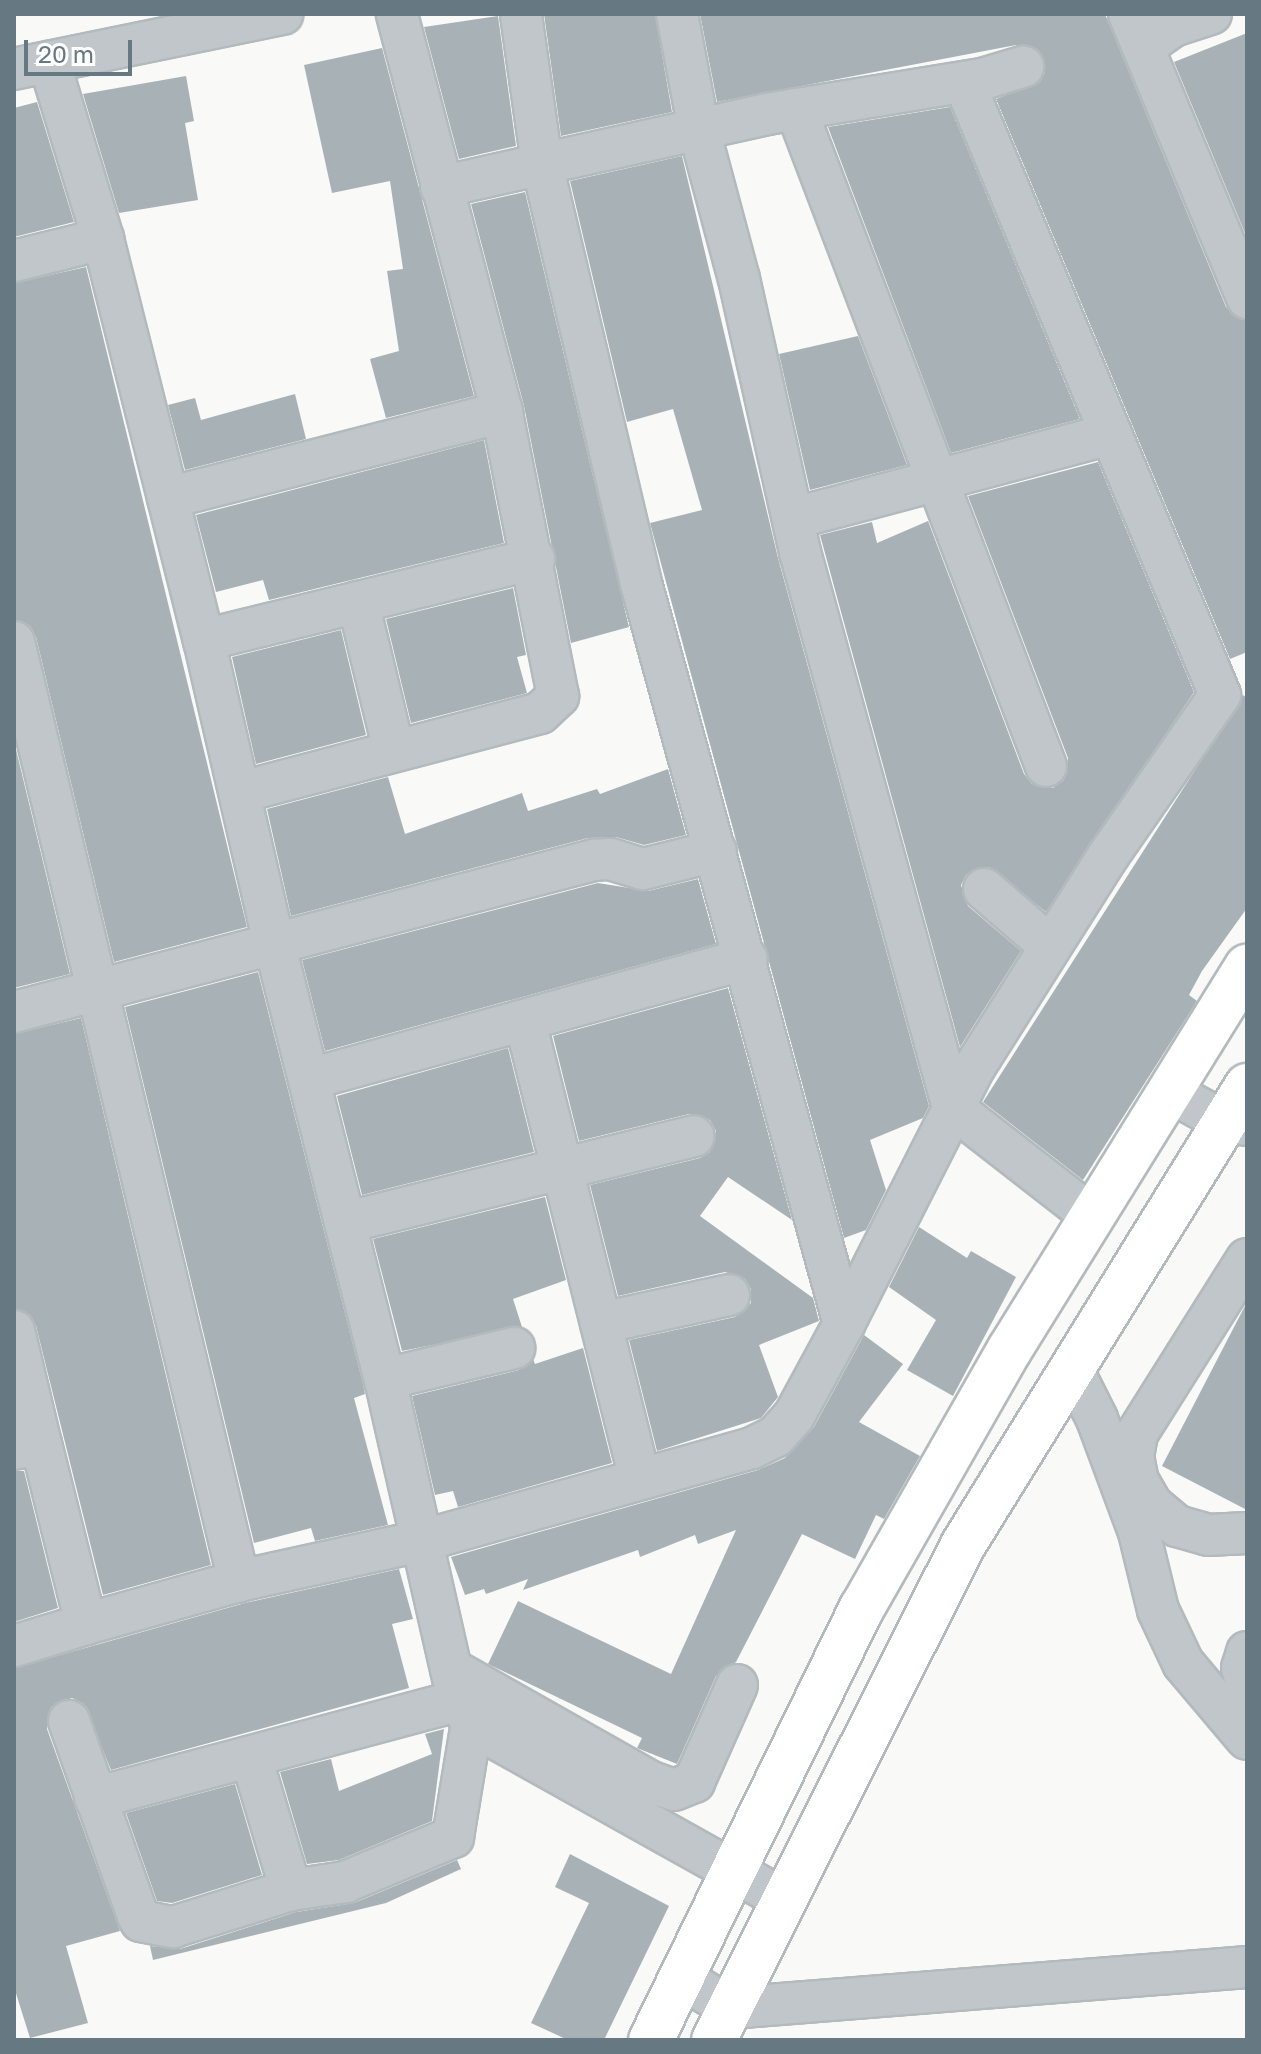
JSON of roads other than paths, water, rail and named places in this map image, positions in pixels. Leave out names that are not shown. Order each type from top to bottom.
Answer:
[{"type":"main road","points":[[651,2040],[862,1608],[1093,1217],[1247,967]]},
{"type":"main road","points":[[722,2024],[963,1545],[1072,1369],[1236,1124],[1247,1086]]},
{"type":"street","points":[[241,792],[540,713],[558,696],[534,559],[502,412],[397,14]]},
{"type":"street","points":[[521,14],[542,164],[641,583],[747,959],[844,1324]]},
{"type":"street","points":[[677,14],[699,130],[795,518],[800,552],[953,1108],[1093,1217]]},
{"type":"street","points":[[1211,14],[1173,26],[1136,30],[1247,298]]},
{"type":"street","points":[[69,1721],[141,1921],[173,1927],[291,1890],[345,1882],[453,1837],[460,1697],[385,1379],[103,239],[32,66],[271,15]]},
{"type":"street","points":[[441,187],[796,109],[964,82],[1023,67]]},
{"type":"street","points":[[14,1646],[239,1581],[421,1541],[640,1479],[775,1437],[794,1416],[953,1108],[1050,946],[1220,695],[1108,435],[964,82]]},
{"type":"street","points":[[796,109],[1046,766]]},
{"type":"street","points":[[14,261],[103,239]]},
{"type":"street","points":[[168,498],[502,412]]},
{"type":"street","points":[[795,518],[939,484],[1108,435]]},
{"type":"street","points":[[204,640],[534,559]]},
{"type":"street","points":[[358,602],[394,751]]},
{"type":"street","points":[[14,642],[101,990],[239,1581]]},
{"type":"street","points":[[14,1012],[594,860],[610,859],[643,869],[716,851]]},
{"type":"street","points":[[984,889],[1050,946]]},
{"type":"street","points":[[310,1079],[747,959]]},
{"type":"street","points":[[525,1021],[640,1479]]},
{"type":"street","points":[[1170,1092],[1236,1124]]},
{"type":"street","points":[[347,1222],[694,1136]]},
{"type":"street","points":[[1247,1259],[1137,1434],[1133,1456],[1138,1481],[1152,1505],[1177,1526],[1208,1535],[1247,1533]]},
{"type":"street","points":[[601,1323],[729,1295]]},
{"type":"street","points":[[14,1331],[27,1446],[86,1624]]},
{"type":"street","points":[[385,1379],[514,1348]]},
{"type":"street","points":[[1072,1369],[1097,1419],[1139,1532],[1158,1610],[1183,1663],[1247,1739]]},
{"type":"street","points":[[1247,1652],[1242,1668],[1247,1685]]},
{"type":"street","points":[[95,1798],[460,1697],[674,1790],[694,1782],[737,1685]]},
{"type":"street","points":[[460,1697],[731,1872],[785,1900]]},
{"type":"street","points":[[251,1757],[291,1890]]},
{"type":"street","points":[[681,1977],[722,2024],[1247,1967]]}]
